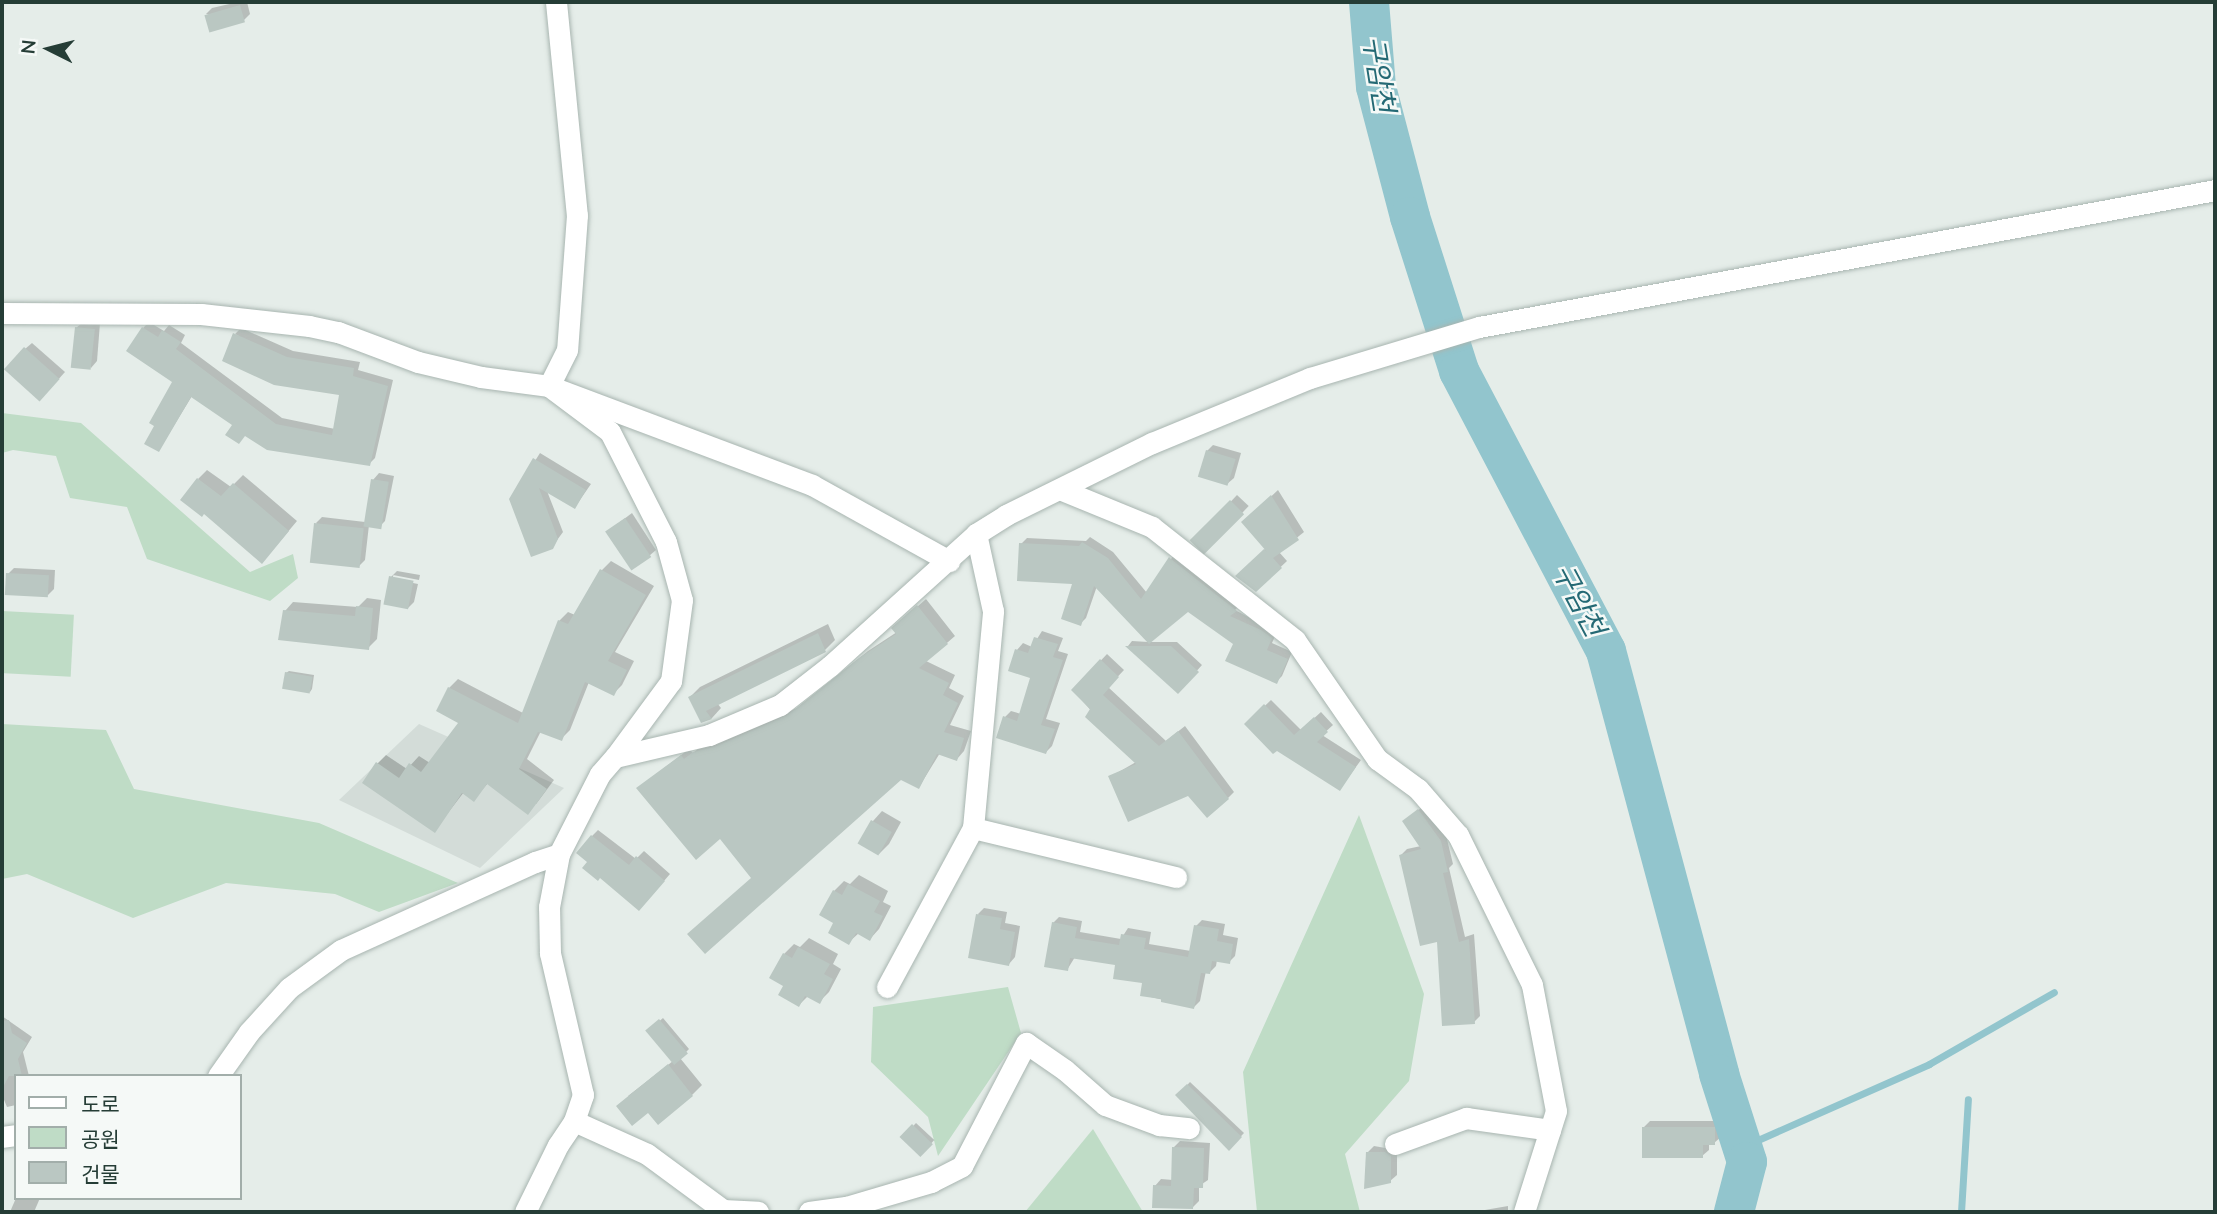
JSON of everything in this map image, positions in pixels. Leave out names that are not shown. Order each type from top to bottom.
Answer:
[{"type":"street","points":[[549,386],[567,350],[577,215],[556,2]]},
{"type":"street","points":[[615,757],[709,735],[780,705],[830,666],[976,534],[1006,515],[1062,490],[1152,443],[1310,378],[1479,327],[2215,190]]},
{"type":"street","points":[[2,313],[201,314],[309,326],[338,332],[431,365],[481,377],[549,386],[812,485],[949,561]]},
{"type":"street","points":[[525,1212],[558,1144],[574,1121],[583,1095],[550,953],[549,907],[559,854],[600,774],[671,681],[682,600],[666,542],[610,432],[549,386]]},
{"type":"street","points":[[1062,490],[1152,527],[1295,640],[1377,759],[1418,789],[1458,835],[1532,985],[1556,1111],[1524,1212]]},
{"type":"street","points":[[887,987],[973,828],[993,611],[976,534]]},
{"type":"street","points":[[973,828],[1175,877]]},
{"type":"street","points":[[220,1074],[249,1032],[289,988],[341,950],[535,862],[559,854]]},
{"type":"street","points":[[809,1212],[846,1207],[931,1182],[962,1166],[1026,1043],[1065,1070],[1105,1105],[1159,1125],[1189,1128]]},
{"type":"street","points":[[1395,1144],[1466,1118],[1550,1130]]},
{"type":"street","points":[[574,1121],[647,1154],[723,1210],[758,1212]]},
{"type":"shaded area","points":[[419,724],[564,788],[480,868],[339,800]]},
{"type":"green space","points":[[2,413],[81,423],[250,572],[293,554],[298,578],[270,601],[147,559],[127,507],[70,498],[56,456],[13,450],[2,453]]},
{"type":"green space","points":[[2,611],[74,615],[71,677],[2,673]]},
{"type":"green space","points":[[2,724],[106,730],[134,789],[319,823],[458,883],[379,912],[335,894],[226,883],[133,918],[27,874],[2,879]]},
{"type":"green space","points":[[1359,815],[1424,994],[1409,1081],[1345,1154],[1360,1212],[1257,1212],[1243,1072]]},
{"type":"green space","points":[[1008,987],[1021,1033],[938,1156],[928,1117],[871,1062],[873,1007]]},
{"type":"green space","points":[[1093,1129],[1143,1212],[1025,1212]]},
{"type":"building","points":[[240,5],[245,22],[209,33],[204,15]]},
{"type":"building","points":[[75,327],[95,329],[91,370],[71,368]]},
{"type":"building","points":[[142,327],[158,337],[162,330],[181,342],[176,349],[276,424],[332,435],[339,395],[274,385],[222,361],[233,333],[287,357],[354,368],[353,376],[388,386],[370,466],[267,450],[245,436],[239,444],[225,435],[232,425],[191,397],[159,452],[144,444],[154,426],[149,423],[172,382],[126,351]]},
{"type":"building","points":[[24,347],[60,379],[40,401],[4,369]]},
{"type":"building","points":[[1206,450],[1236,459],[1227,486],[1198,477]]},
{"type":"building","points":[[533,458],[586,490],[575,509],[539,488],[558,539],[553,549],[531,557],[509,499]]},
{"type":"building","points":[[197,478],[221,496],[233,483],[289,531],[262,564],[204,514],[202,517],[180,500]]},
{"type":"building","points":[[371,479],[389,482],[381,529],[363,526]]},
{"type":"building","points":[[1271,495],[1299,540],[1273,558],[1282,568],[1256,592],[1235,576],[1264,549],[1267,552],[1241,522]]},
{"type":"building","points":[[1230,500],[1244,514],[1204,554],[1190,540]]},
{"type":"building","points":[[625,518],[651,557],[631,570],[605,531]]},
{"type":"building","points":[[314,523],[364,528],[360,568],[310,563]]},
{"type":"building","points":[[1082,542],[1108,558],[1141,599],[1169,557],[1237,611],[1230,616],[1272,638],[1267,650],[1288,659],[1277,684],[1225,661],[1233,644],[1188,612],[1149,644],[1094,586],[1081,626],[1061,619],[1072,584],[1017,581],[1019,543],[1079,546]]},
{"type":"building","points":[[600,569],[646,595],[608,661],[627,670],[614,696],[585,682],[562,741],[538,732],[519,769],[547,789],[528,815],[487,784],[474,802],[462,793],[435,833],[362,783],[376,762],[399,778],[409,763],[421,772],[458,723],[436,711],[448,687],[518,723],[558,620],[568,624]]},
{"type":"building","points":[[6,573],[49,575],[48,597],[5,595]]},
{"type":"building","points":[[389,576],[414,581],[408,609],[383,604]]},
{"type":"building","points":[[917,605],[948,644],[919,668],[949,683],[943,695],[958,703],[944,732],[964,738],[957,761],[937,754],[919,789],[901,780],[705,954],[687,934],[751,878],[720,839],[696,860],[636,788],[681,755],[684,759],[693,752],[714,747],[788,715],[859,658],[896,634],[891,628]]},
{"type":"building","points":[[356,606],[373,608],[369,650],[278,640],[283,610],[355,616]]},
{"type":"building","points":[[818,633],[826,652],[706,711],[712,719],[701,723],[688,697]]},
{"type":"building","points":[[1034,637],[1058,644],[1053,657],[1063,660],[1041,725],[1055,729],[1046,754],[996,738],[1003,716],[1017,721],[1030,678],[1008,671],[1015,649],[1028,653]]},
{"type":"building","points":[[1125,646],[1171,646],[1199,672],[1178,694]]},
{"type":"building","points":[[1100,659],[1119,677],[1103,695],[1159,746],[1178,731],[1229,799],[1207,818],[1188,796],[1128,822],[1108,776],[1136,764],[1085,717],[1090,709],[1071,690]]},
{"type":"building","points":[[285,672],[313,677],[310,694],[282,689]]},
{"type":"building","points":[[1264,704],[1294,735],[1314,717],[1328,732],[1317,742],[1356,767],[1340,791],[1277,751],[1273,754],[1244,724]]},
{"type":"building","points":[[1418,809],[1441,841],[1448,872],[1443,873],[1459,942],[1469,939],[1475,1024],[1442,1026],[1437,942],[1420,946],[1399,855],[1421,849],[1402,821]]},
{"type":"building","points":[[871,820],[892,832],[878,855],[858,843]]},
{"type":"building","points":[[591,835],[629,865],[636,856],[665,881],[639,911],[600,878],[598,881],[582,868],[587,862],[576,853]]},
{"type":"building","points":[[848,884],[880,901],[874,912],[883,916],[870,941],[856,933],[849,945],[828,933],[833,923],[819,915],[833,890],[842,895]]},
{"type":"building","points":[[976,914],[1002,918],[1000,929],[1015,932],[1009,966],[968,958]]},
{"type":"building","points":[[1052,922],[1077,927],[1075,938],[1119,945],[1121,934],[1146,938],[1144,949],[1188,957],[1194,925],[1219,929],[1217,941],[1233,944],[1230,964],[1212,961],[1210,974],[1201,973],[1194,1009],[1161,1002],[1161,999],[1140,996],[1142,983],[1113,979],[1115,965],[1070,958],[1068,971],[1044,967]]},
{"type":"building","points":[[798,947],[830,964],[824,974],[833,979],[820,1004],[805,996],[799,1007],[778,995],[783,986],[769,978],[783,953],[792,958]]},
{"type":"building","points":[[659,1019],[688,1053],[674,1065],[645,1031]]},
{"type":"building","points":[[9,1020],[12,1033],[27,1043],[18,1059],[22,1074],[9,1076],[2,1089],[2,1021]]},
{"type":"building","points":[[668,1064],[693,1096],[658,1125],[648,1113],[632,1126],[616,1106]]},
{"type":"building","points":[[1187,1084],[1242,1137],[1229,1151],[1175,1095]]},
{"type":"building","points":[[912,1124],[933,1144],[920,1157],[899,1137]]},
{"type":"building","points":[[1642,1127],[1715,1127],[1715,1145],[1703,1145],[1703,1158],[1642,1158]]},
{"type":"building","points":[[1172,1147],[1204,1148],[1203,1188],[1194,1188],[1193,1209],[1152,1208],[1153,1185],[1171,1186]]},
{"type":"building","points":[[1366,1152],[1385,1152],[1391,1156],[1391,1183],[1364,1189]]},
{"type":"waterway","name":"구암천","points":[[1369,2],[1376,87],[1410,217],[1459,371],[1606,651],[1719,1074],[1747,1162],[1734,1212]]},
{"type":"waterway","points":[[1742,1147],[1929,1064],[2054,992]]},
{"type":"waterway","points":[[1961,1212],[1968,1099]]}]
